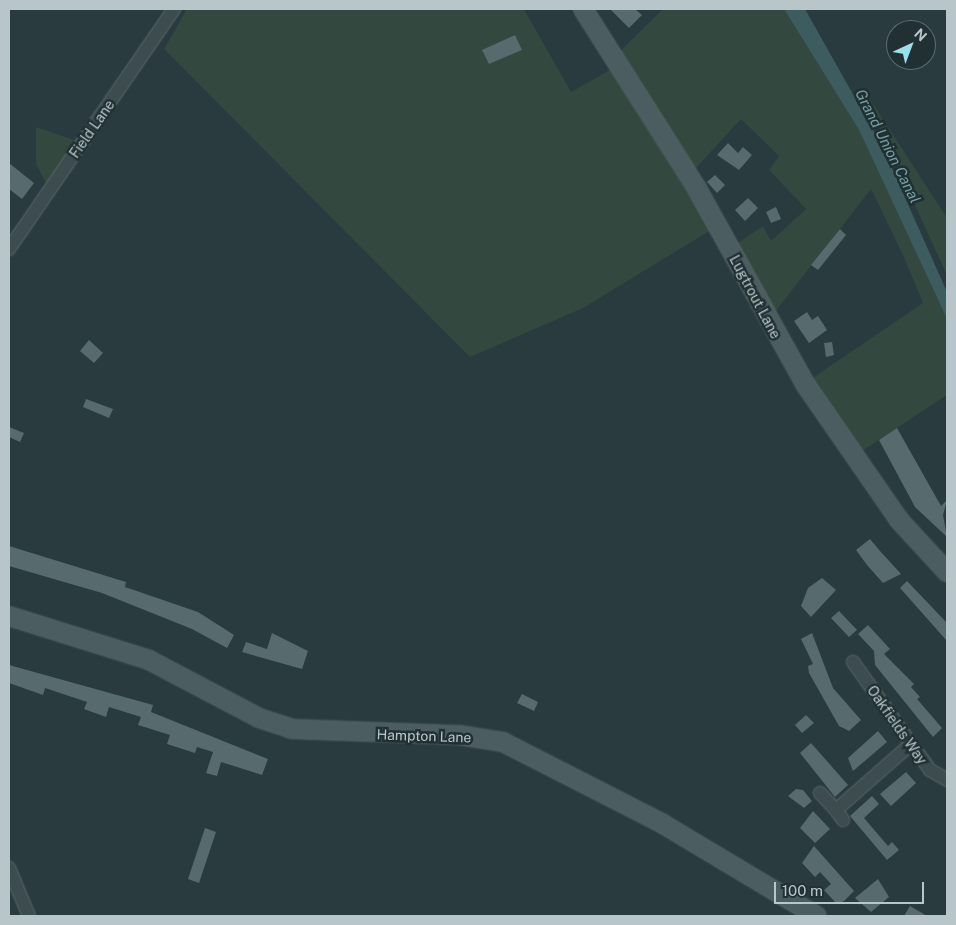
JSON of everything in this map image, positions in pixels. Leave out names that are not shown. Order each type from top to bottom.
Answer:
[{"type":"main road","name":"Lugtrout Lane","points":[[583,9],[696,187],[804,384],[899,520],[947,572]]},
{"type":"main road","name":"Hampton Lane","points":[[9,616],[149,660],[259,718],[292,729],[459,735],[530,752],[718,855],[817,916]]},
{"type":"street","name":"Field Lane","points":[[9,249],[174,9]]},
{"type":"street","name":"Oakfields Way","points":[[853,662],[910,745],[930,770],[947,780]]},
{"type":"street","points":[[820,793],[840,815],[910,745]]},
{"type":"street","points":[[9,868],[29,916]]},
{"type":"green space","points":[[187,9],[524,9],[571,92],[610,70],[711,230],[583,308],[470,357],[164,49]]},
{"type":"green space","points":[[663,9],[784,9],[859,130],[947,319],[947,395],[862,451],[811,379],[923,303],[903,255],[871,189],[771,317],[735,245],[763,226],[771,241],[806,209],[769,170],[779,156],[741,119],[694,170],[619,52]]},
{"type":"green space","points":[[866,93],[947,218],[947,275],[868,103]]},
{"type":"green space","points":[[36,127],[77,141],[47,185],[36,164]]},
{"type":"water","points":[[784,9],[805,9],[882,146],[947,292],[947,319],[859,130]]},
{"type":"building","points":[[610,9],[635,9],[642,15],[629,28]]},
{"type":"building","points":[[515,35],[522,50],[489,64],[482,50]]},
{"type":"building","points":[[728,143],[738,153],[743,147],[752,155],[739,170],[717,155]]},
{"type":"building","points":[[9,163],[34,183],[22,199],[9,189]]},
{"type":"building","points":[[715,175],[725,185],[717,193],[707,182]]},
{"type":"building","points":[[748,198],[758,208],[745,221],[735,210]]},
{"type":"building","points":[[776,207],[781,219],[771,223],[766,212]]},
{"type":"building","points":[[840,229],[846,235],[818,270],[811,265]]},
{"type":"building","points":[[807,312],[812,320],[818,316],[827,330],[809,343],[794,321]]},
{"type":"building","points":[[89,340],[103,353],[94,363],[80,351]]},
{"type":"building","points":[[832,342],[834,355],[826,357],[824,343]]},
{"type":"building","points":[[86,399],[113,409],[109,418],[83,407]]},
{"type":"building","points":[[9,427],[24,433],[20,442],[9,437]]},
{"type":"building","points":[[897,428],[941,506],[947,500],[943,515],[947,537],[915,507],[879,440]]},
{"type":"building","points":[[870,539],[901,574],[883,583],[867,565],[856,550]]},
{"type":"building","points":[[9,546],[126,582],[125,587],[198,612],[234,635],[227,648],[192,629],[102,593],[9,566]]},
{"type":"building","points":[[822,578],[836,590],[811,617],[801,606],[808,588]]},
{"type":"building","points":[[907,581],[947,623],[947,641],[900,588]]},
{"type":"building","points":[[839,611],[857,630],[849,637],[831,618]]},
{"type":"building","points":[[868,625],[890,649],[884,654],[914,684],[911,687],[920,697],[917,699],[942,728],[933,737],[875,665],[874,651],[858,634]]},
{"type":"building","points":[[272,633],[308,651],[302,669],[242,652],[246,642],[267,649]]},
{"type":"building","points":[[812,633],[833,688],[861,720],[849,731],[839,726],[809,673],[808,666],[813,664],[801,639]]},
{"type":"building","points":[[9,665],[153,705],[151,712],[268,759],[262,775],[221,762],[217,776],[206,773],[213,752],[197,747],[195,753],[167,744],[170,735],[138,725],[141,717],[109,707],[106,717],[84,709],[87,702],[45,688],[43,695],[9,683]]},
{"type":"building","points":[[522,694],[538,702],[534,711],[517,703]]},
{"type":"building","points":[[806,715],[814,723],[802,733],[795,725]]},
{"type":"building","points":[[878,731],[887,742],[853,771],[848,758]]},
{"type":"building","points":[[811,743],[848,785],[835,797],[800,753]]},
{"type":"building","points":[[906,772],[916,783],[891,806],[880,794]]},
{"type":"building","points":[[796,789],[803,790],[812,801],[804,808],[788,796]]},
{"type":"building","points":[[872,796],[879,804],[864,818],[888,846],[892,842],[899,850],[887,860],[850,816]]},
{"type":"building","points":[[813,811],[830,829],[815,843],[800,828]]},
{"type":"building","points":[[205,828],[216,832],[199,883],[188,879]]},
{"type":"building","points":[[814,846],[854,891],[844,901],[837,904],[824,890],[831,884],[820,872],[815,877],[802,863]]},
{"type":"building","points":[[878,879],[889,897],[871,912],[855,898]]},
{"type":"building","points":[[910,906],[927,916],[904,916]]},
{"type":"water label","name":"Grand Union Canal","points":[[888,146]]}]
